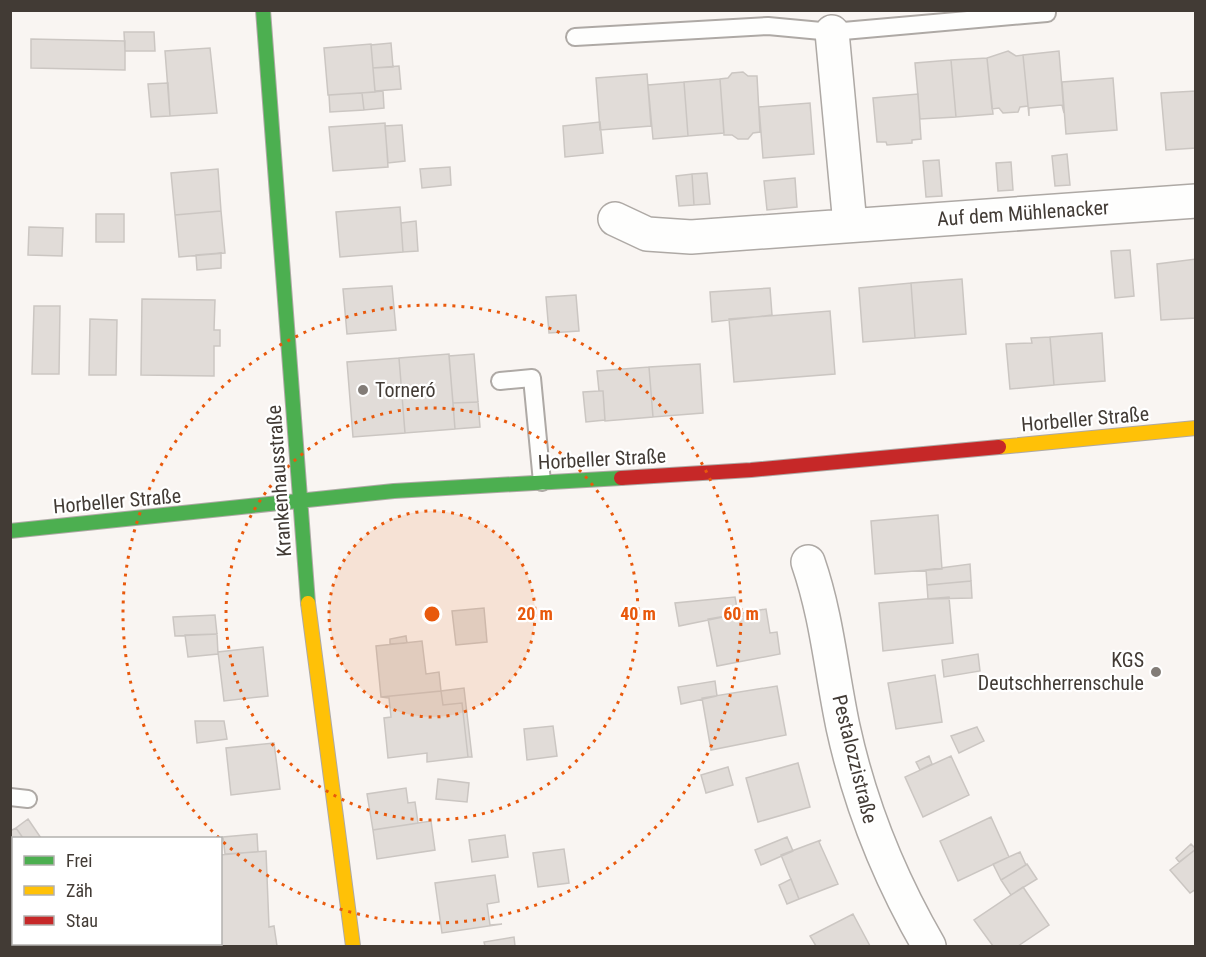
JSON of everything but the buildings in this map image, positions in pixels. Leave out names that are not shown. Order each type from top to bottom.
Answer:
[{"type":"street","name":"Krankenhausstraße","points":[[263,10],[294,413],[298,501],[314,652],[354,946]]},
{"type":"street","points":[[832,32],[850,225]]},
{"type":"street","name":"Auf dem Mühlenacker","points":[[615,219],[647,234],[691,237],[1196,201]]},
{"type":"street","name":"Horbeller Straße","points":[[10,531],[394,491],[751,470],[1196,428]]},
{"type":"street","name":"Pestalozzistraße","points":[[808,562],[822,603],[843,727],[865,809],[901,898],[929,946]]},
{"type":"lane","points":[[575,37],[747,26],[832,32],[1047,13]]},
{"type":"lane","points":[[500,381],[532,378],[542,482]]},
{"type":"lane","points":[[10,797],[28,799]]},
{"type":"traffic: fast","points":[[263,10],[308,603]]},
{"type":"traffic: fast","points":[[10,531],[394,491],[621,478]]},
{"type":"traffic: slow","points":[[999,447],[1196,428]]},
{"type":"traffic: slow","points":[[308,603],[353,946]]},
{"type":"traffic: jam","points":[[621,478],[751,470],[999,447]]},
{"type":"place","name":"Torneró","points":[[363,390]]},
{"type":"place","name":"KGS Deutschherrenschule","points":[[1156,672]]}]
